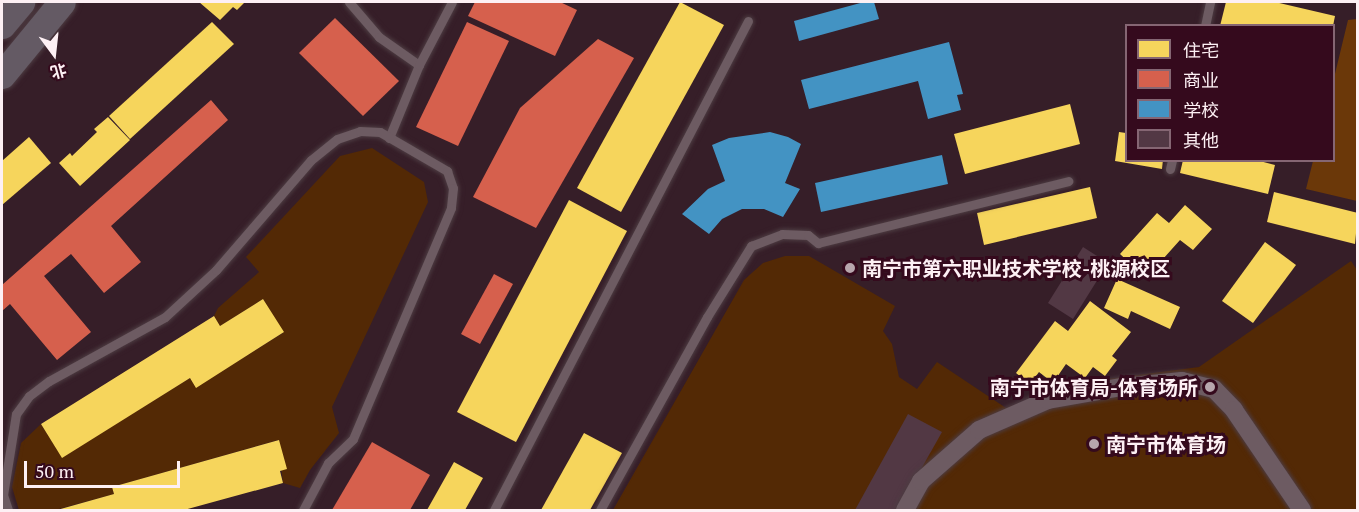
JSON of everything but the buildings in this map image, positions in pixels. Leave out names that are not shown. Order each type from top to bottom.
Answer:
[{"type":"main road","points":[[2,25],[21,2]]},
{"type":"main road","points":[[2,75],[62,2]]},
{"type":"street","points":[[905,510],[921,482],[979,430],[1048,400],[1122,387],[1182,381],[1214,389],[1234,410],[1302,510]]},
{"type":"lane","points":[[349,2],[379,37],[419,65]]},
{"type":"lane","points":[[389,138],[419,65],[452,2]]},
{"type":"lane","points":[[1205,24],[1210,2]]},
{"type":"lane","points":[[494,510],[748,21]]},
{"type":"lane","points":[[8,510],[3,495],[16,414],[29,396],[49,381],[165,317],[216,270],[311,160],[337,139],[360,131],[380,132],[447,171],[453,188],[451,208],[353,439],[328,463],[303,510]]},
{"type":"lane","points":[[600,510],[706,317],[751,246],[782,234],[808,235],[818,243],[1068,181]]},
{"type":"shaded area","points":[[1358,19],[1357,201],[1306,189],[1313,162],[1335,162],[1335,74],[1348,20]]},
{"type":"shaded area","points":[[372,148],[424,182],[428,202],[332,407],[339,433],[310,470],[300,488],[283,483],[278,440],[112,487],[114,494],[55,510],[19,510],[12,487],[21,443],[41,424],[62,457],[190,378],[196,387],[283,333],[263,299],[220,326],[214,316],[218,308],[259,272],[246,257],[340,156]]},
{"type":"shaded area","points":[[785,256],[809,256],[895,306],[883,331],[892,344],[899,377],[917,389],[937,362],[1006,408],[1070,384],[1199,367],[1351,261],[1357,270],[1357,510],[613,510],[744,280],[763,263]]},
{"type":"place","name":"南宁市第六职业技术学校-桃源校区","points":[[850,268]]},
{"type":"place","name":"南宁市体育局-体育场所","points":[[1210,387]]},
{"type":"place","name":"南宁市体育场","points":[[1094,444]]}]
